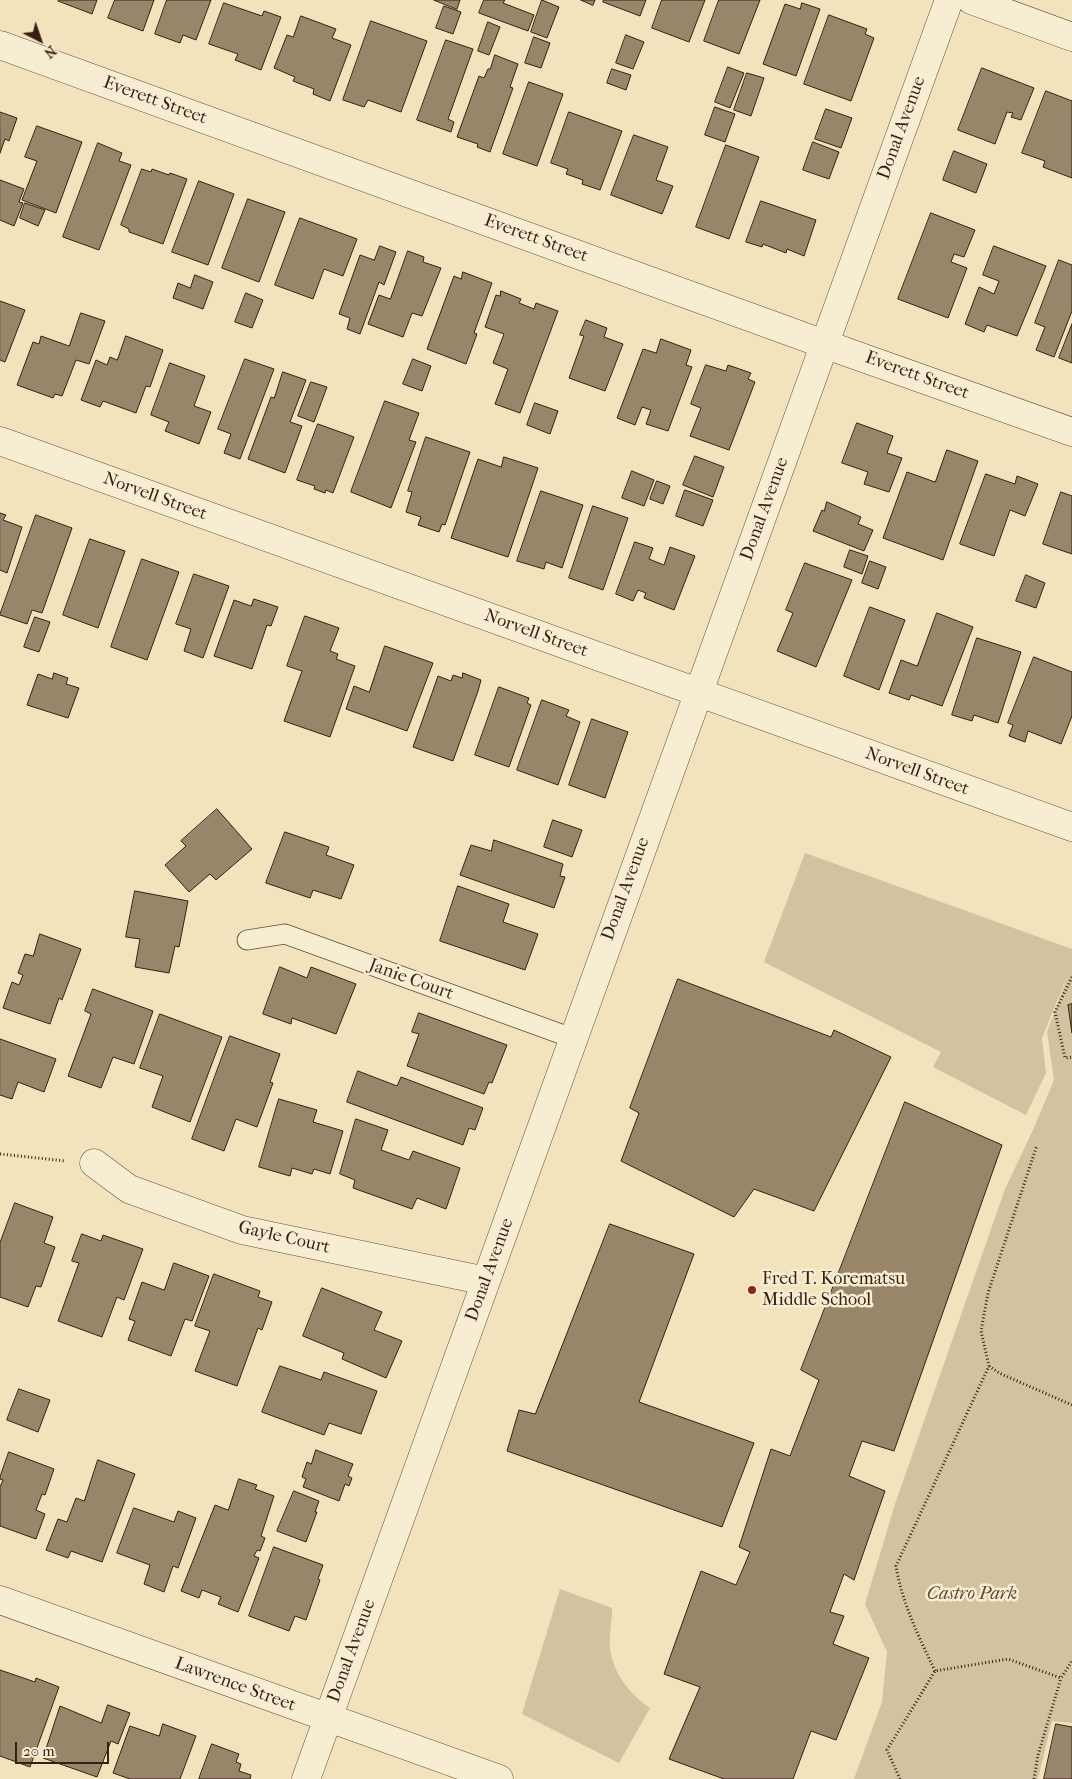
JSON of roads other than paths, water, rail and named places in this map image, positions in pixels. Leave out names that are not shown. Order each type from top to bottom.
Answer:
[{"type":"street","name":"Donal Avenue","points":[[306,1779],[572,1038],[949,0]]},
{"type":"street","points":[[971,0],[1072,37]]},
{"type":"street","name":"Everett Street","points":[[0,45],[1072,432]]},
{"type":"street","name":"Norvell Street","points":[[0,441],[1072,827]]},
{"type":"street","name":"Gayle Court","points":[[94,1163],[130,1189],[242,1230],[486,1281]]},
{"type":"street","name":"Lawrence Street","points":[[0,1600],[499,1779]]},
{"type":"lane","name":"Janie Court","points":[[247,940],[286,934],[572,1038]]},
{"type":"place","name":"Fred T. Korematsu Middle School","points":[[752,1290]]},
{"type":"park label","name":"Castro Park","points":[[972,1595]]}]
